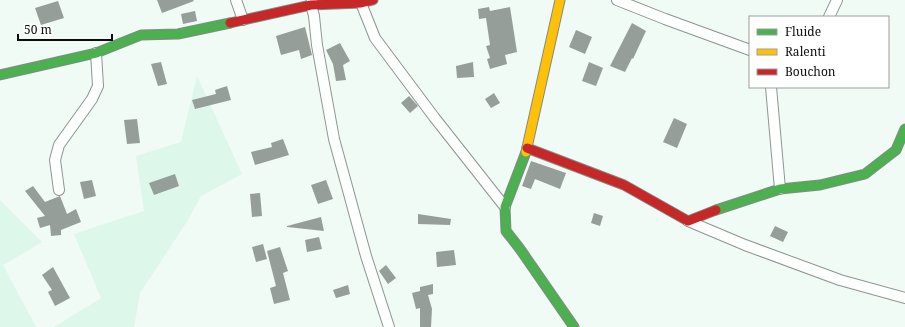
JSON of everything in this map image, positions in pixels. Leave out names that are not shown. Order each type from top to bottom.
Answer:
[{"type":"street","points":[[236,0],[244,20]]},
{"type":"street","points":[[0,75],[96,53],[141,35],[178,34],[244,20],[312,3],[361,3],[373,0]]},
{"type":"street","points":[[560,0],[527,148],[505,207],[506,231],[574,327]]},
{"type":"street","points":[[617,0],[749,50]]},
{"type":"street","points":[[829,16],[837,0]]},
{"type":"street","points":[[312,3],[317,45],[334,139],[366,256],[389,327]]},
{"type":"street","points":[[361,3],[375,38],[434,117],[505,207]]},
{"type":"street","points":[[59,190],[55,160],[59,145],[92,99],[98,86],[96,53]]},
{"type":"street","points":[[771,88],[780,189]]},
{"type":"street","points":[[688,221],[713,211],[780,189],[820,185],[865,174],[896,150],[905,129]]},
{"type":"street","points":[[527,148],[624,185],[688,221],[745,245],[840,280],[905,298]]},
{"type":"green space","points":[[197,76],[242,174],[201,196],[188,220],[140,293],[134,327],[54,327],[101,298],[74,234],[144,211],[136,156],[181,142]]},
{"type":"green space","points":[[0,200],[42,242],[3,265],[36,327],[0,327]]},
{"type":"building","points":[[157,0],[193,0],[194,1],[162,13]]},
{"type":"building","points":[[58,1],[64,18],[41,25],[35,8]]},
{"type":"building","points":[[489,7],[490,11],[510,7],[517,52],[505,55],[507,64],[490,69],[487,59],[490,58],[486,46],[490,45],[486,18],[479,19],[478,9]]},
{"type":"building","points":[[195,11],[197,21],[183,24],[181,14]]},
{"type":"building","points":[[632,23],[646,31],[625,72],[610,66]]},
{"type":"building","points":[[305,27],[312,55],[301,59],[299,50],[281,55],[276,36]]},
{"type":"building","points":[[576,30],[592,37],[585,54],[569,47]]},
{"type":"building","points":[[340,43],[350,61],[343,65],[346,80],[336,81],[333,64],[326,50]]},
{"type":"building","points":[[161,62],[167,84],[158,86],[151,64]]},
{"type":"building","points":[[473,62],[474,77],[457,78],[456,66]]},
{"type":"building","points":[[589,62],[603,68],[596,86],[582,81]]},
{"type":"building","points":[[227,86],[231,100],[195,109],[192,100],[216,94],[215,90]]},
{"type":"building","points":[[494,93],[500,103],[491,108],[485,99]]},
{"type":"building","points":[[409,96],[418,106],[410,113],[401,103]]},
{"type":"building","points":[[674,118],[687,124],[677,148],[663,142]]},
{"type":"building","points":[[137,119],[140,143],[127,144],[124,120]]},
{"type":"building","points":[[283,139],[289,155],[255,165],[251,152],[272,147],[271,143]]},
{"type":"building","points":[[531,161],[566,173],[560,189],[535,179],[531,189],[522,186]]},
{"type":"building","points":[[175,174],[179,186],[154,195],[149,183]]},
{"type":"building","points":[[92,180],[96,196],[84,199],[80,182]]},
{"type":"building","points":[[326,180],[333,199],[318,204],[311,185]]},
{"type":"building","points":[[33,186],[45,202],[60,196],[67,214],[76,209],[81,222],[61,230],[61,235],[51,236],[50,225],[40,228],[37,218],[45,216],[25,191]]},
{"type":"building","points":[[260,193],[262,216],[252,217],[250,194]]},
{"type":"building","points":[[594,213],[603,216],[600,226],[591,223]]},
{"type":"building","points":[[418,214],[451,219],[450,225],[418,224]]},
{"type":"building","points":[[321,217],[324,231],[287,227],[287,226]]},
{"type":"building","points":[[775,226],[788,232],[783,242],[770,236]]},
{"type":"building","points":[[319,237],[322,249],[307,252],[305,240]]},
{"type":"building","points":[[263,244],[267,259],[256,262],[252,247]]},
{"type":"building","points":[[280,247],[288,271],[283,273],[290,300],[274,304],[270,288],[276,286],[267,251]]},
{"type":"building","points":[[454,250],[456,265],[437,267],[436,252]]},
{"type":"building","points":[[386,265],[396,278],[388,284],[379,271]]},
{"type":"building","points":[[53,267],[70,298],[55,306],[48,292],[52,290],[42,275]]},
{"type":"building","points":[[433,284],[433,294],[428,295],[432,309],[431,327],[420,327],[420,308],[416,309],[412,293],[420,291],[420,287]]},
{"type":"building","points":[[348,285],[350,294],[336,298],[333,290]]},
{"type":"traffic: fast","points":[[0,75],[96,53],[141,35],[178,34],[230,23]]},
{"type":"traffic: fast","points":[[716,210],[780,189],[820,185],[865,174],[896,150],[905,129]]},
{"type":"traffic: fast","points":[[526,152],[505,207],[506,231],[574,327]]},
{"type":"traffic: slow","points":[[526,152],[560,0]]},
{"type":"traffic: jam","points":[[230,23],[311,5],[361,3],[373,0]]},
{"type":"traffic: jam","points":[[527,148],[624,185],[688,221],[716,210]]}]
